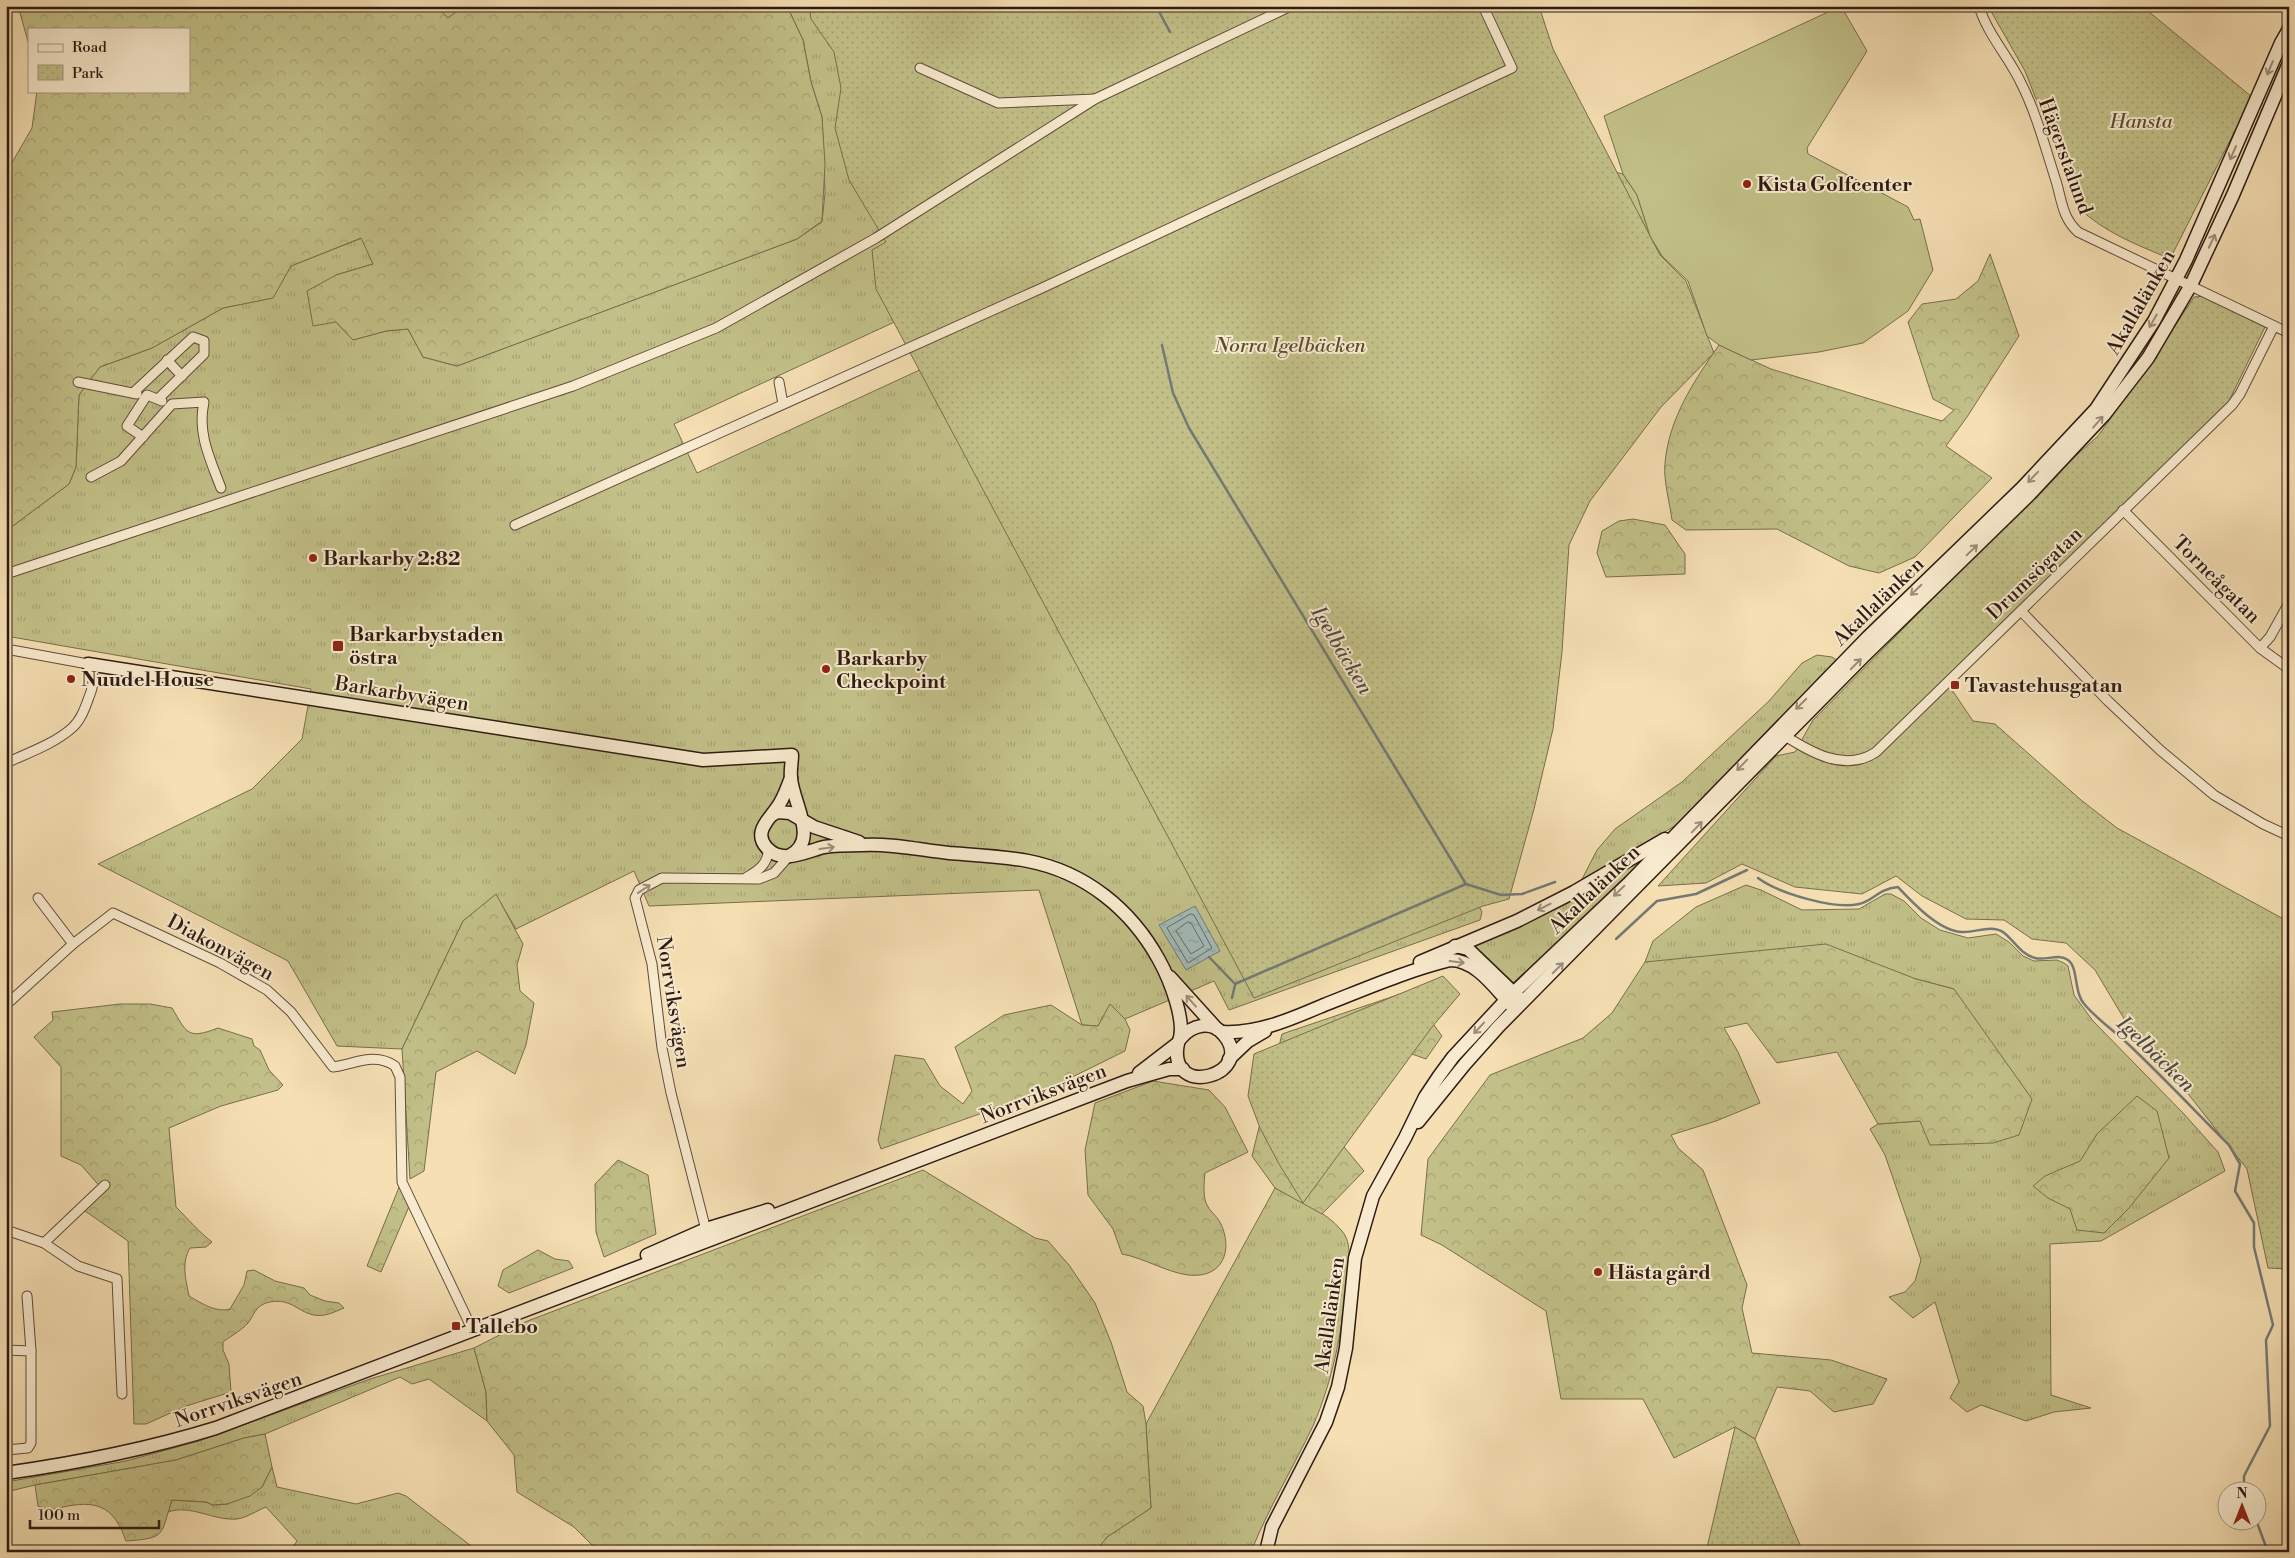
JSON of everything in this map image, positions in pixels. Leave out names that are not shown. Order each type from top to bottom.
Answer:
[{"type":"street","points":[[6,574],[573,386],[716,328],[876,238],[1096,99],[1291,6]]},
{"type":"street","points":[[515,525],[1042,288],[1512,68],[1482,6]]},
{"type":"street","name":"Hägerstalund","points":[[1979,6],[1985,22],[2022,84],[2057,183],[2062,206],[2068,221],[2078,232],[2289,333]]},
{"type":"street","name":"Akallalänken","points":[[1405,1138],[1466,1064],[1520,1006],[1780,733],[2077,431],[2119,376],[2154,321],[2176,278],[2289,29]]},
{"type":"street","name":"Akallalänken","points":[[1266,1552],[1272,1527],[1326,1422],[1338,1387],[1346,1348],[1353,1272],[1358,1244],[1373,1196],[1425,1098],[1439,1076],[1464,1044],[1510,996],[1630,882],[1678,832],[1780,733],[2030,494],[2086,435],[2148,358],[2191,285],[2233,195],[2289,63]]},
{"type":"street","points":[[920,68],[998,103],[1096,99]]},
{"type":"street","name":"Drumsögatan","points":[[1780,733],[1823,756],[1842,762],[1869,757],[2232,405],[2240,394],[2274,326]]},
{"type":"street","points":[[133,393],[193,337],[204,341],[204,354],[158,399]]},
{"type":"street","points":[[167,360],[182,376]]},
{"type":"street","points":[[78,382],[147,396],[172,404],[204,402],[200,418],[204,444],[221,488]]},
{"type":"street","points":[[779,382],[783,404]]},
{"type":"street","points":[[143,437],[126,426],[147,396]]},
{"type":"street","points":[[91,476],[121,461],[172,404]]},
{"type":"street","name":"Torneågatan","points":[[2123,510],[2260,648],[2289,669]]},
{"type":"street","points":[[2260,648],[2270,637],[2289,603]]},
{"type":"street","points":[[2021,611],[2160,750],[2214,795],[2263,824],[2289,836]]},
{"type":"street","name":"Barkarbyvägen","points":[[6,649],[88,664],[702,760],[792,755]]},
{"type":"street","points":[[6,763],[46,744],[73,728],[84,711],[94,686],[94,673],[88,664]]},
{"type":"street","name":"Norrviksvägen","points":[[768,850],[762,837],[764,823],[779,805],[790,778],[792,755]]},
{"type":"street","name":"Norrviksvägen","points":[[707,1234],[671,1093],[662,1048],[649,948],[635,898],[638,890],[662,878],[759,878],[774,873],[789,856],[796,853],[804,842],[804,828],[790,778]]},
{"type":"street","points":[[771,816],[777,812],[790,813],[801,821],[866,844]]},
{"type":"street","points":[[1394,978],[1414,965],[1517,921],[1574,892],[1678,832]]},
{"type":"street","points":[[747,877],[759,871],[767,859],[768,850],[774,854],[789,856],[825,847],[866,844],[1022,860],[1057,869],[1087,883],[1114,902],[1142,933],[1166,973],[1219,1030],[1229,1044],[1229,1059]]},
{"type":"street","points":[[6,1005],[74,944],[38,898]]},
{"type":"street","name":"Diakonvägen","points":[[74,944],[106,916],[113,913],[120,915],[220,963],[268,990],[291,1012],[333,1067],[374,1058],[382,1058],[395,1066],[400,1077],[402,1182],[473,1331]]},
{"type":"street","points":[[1455,946],[1468,949],[1520,1006]]},
{"type":"street","points":[[1180,1040],[1186,1032],[1201,1025],[1219,1030],[1247,1031],[1274,1025],[1394,978],[1439,963],[1458,960],[1472,966],[1510,996]]},
{"type":"street","points":[[1166,973],[1179,1012],[1180,1040],[1177,1057],[1190,1075],[1206,1078],[1221,1072],[1229,1059],[1248,1041],[1274,1025]]},
{"type":"street","name":"Norrviksvägen","points":[[1127,1081],[1180,1040]]},
{"type":"street","name":"Norrviksvägen","points":[[6,1473],[117,1454],[189,1437],[291,1402],[557,1299],[651,1262],[707,1234],[780,1214],[1127,1081],[1168,1069],[1184,1069]]},
{"type":"street","name":"Norrviksvägen","points":[[557,1299],[707,1234],[861,1182]]},
{"type":"street","points":[[44,1243],[105,1185]]},
{"type":"street","name":"Norrviksvägen","points":[[651,1262],[704,1247],[748,1231],[780,1214]]},
{"type":"street","points":[[6,1230],[44,1243],[78,1266],[117,1279],[122,1394]]},
{"type":"street","points":[[6,1450],[23,1450],[28,1448],[31,1443],[31,1351],[27,1296]]},
{"type":"street","points":[[6,1350],[31,1351]]},
{"type":"green space","points":[[18,6],[436,6],[448,18],[464,6],[787,6],[803,40],[811,82],[822,117],[825,164],[822,221],[797,239],[457,366],[423,357],[408,329],[386,331],[353,340],[336,322],[313,326],[307,291],[336,275],[373,264],[361,238],[291,266],[273,298],[223,308],[152,348],[100,367],[79,395],[76,467],[69,484],[6,531],[6,173],[32,128],[37,92],[190,92],[190,28],[28,28],[28,41]]},
{"type":"green space","points":[[436,6],[464,6],[448,18]]},
{"type":"green space","points":[[787,6],[1277,6],[1007,270],[674,424],[697,473],[1529,88],[1569,160],[1623,174],[1637,195],[1650,236],[1662,256],[1625,268],[1562,540],[1474,896],[1482,912],[1480,920],[1229,1010],[1214,981],[1125,1019],[1110,1005],[1098,1026],[1082,1025],[1039,890],[649,906],[634,871],[516,929],[496,895],[463,921],[402,1049],[337,1046],[288,961],[98,864],[252,789],[302,739],[311,689],[6,636],[6,531],[69,484],[76,467],[79,394],[100,367],[152,348],[223,308],[272,298],[291,266],[362,238],[373,264],[336,275],[336,322],[353,340],[386,331],[408,329],[423,357],[457,366],[797,239],[822,222],[825,193],[822,117],[811,82],[803,40]]},
{"type":"green space","name":"Norra Igelbäcken","points":[[809,6],[1539,6],[1553,49],[1660,255],[1686,281],[1714,353],[1661,407],[1590,501],[1569,545],[1562,652],[1553,729],[1534,809],[1509,899],[1483,906],[1254,998],[876,289],[872,250],[886,242],[849,180],[835,128],[841,88],[834,52],[811,19]]},
{"type":"green space","name":"Kista Golfcenter","points":[[1841,6],[1867,51],[1807,148],[1808,154],[1908,207],[1914,220],[1920,219],[1933,270],[1908,311],[1863,343],[1819,352],[1751,360],[1719,345],[1707,336],[1688,281],[1662,256],[1650,236],[1637,195],[1623,174],[1604,116]]},
{"type":"green space","name":"Hansta","points":[[1988,6],[2142,6],[2252,97],[2172,255],[2166,257],[2120,237],[2099,224],[2079,208],[2025,71]]},
{"type":"green space","points":[[1990,254],[2019,336],[1946,446],[1992,478],[1915,557],[1879,573],[1849,566],[1777,529],[1686,530],[1672,520],[1666,484],[1665,463],[1667,446],[1677,415],[1684,401],[1719,345],[1771,369],[1942,421],[1954,410],[1933,399],[1908,322],[1922,304],[1956,299],[1978,281]]},
{"type":"green space","points":[[2205,296],[2265,327],[2229,401],[1946,681],[1973,721],[1995,724],[2081,800],[2117,828],[2289,922],[2289,1269],[2268,1268],[2247,1169],[2171,1072],[2126,1022],[2095,970],[2066,943],[2032,939],[2004,920],[1966,919],[1922,896],[1896,876],[1862,894],[1795,887],[1742,864],[1706,883],[1658,886],[1776,756],[1795,752],[1813,720],[2060,470],[2098,436],[2150,364],[2194,297]]},
{"type":"green space","points":[[1633,519],[1665,525],[1685,554],[1685,574],[1606,577],[1597,553],[1602,531],[1619,521]]},
{"type":"green space","points":[[1817,655],[1832,657],[1838,661],[1678,824],[1581,881],[1597,850],[1615,829],[1682,782],[1769,701],[1802,663]]},
{"type":"green space","points":[[1651,855],[1513,983],[1472,947]]},
{"type":"green space","points":[[1746,885],[1761,890],[1802,910],[1859,909],[1885,894],[1891,894],[1904,901],[1921,918],[1940,930],[1968,938],[1996,934],[2009,942],[2023,956],[2034,961],[2057,960],[2064,963],[2068,966],[2074,995],[2093,1021],[2184,1114],[2218,1152],[2225,1171],[2101,1241],[2050,1244],[2051,1395],[2091,1408],[2054,1412],[2026,1421],[1981,1405],[1967,1412],[1950,1398],[1959,1382],[1935,1302],[1913,1318],[1889,1297],[1905,1292],[1915,1281],[1921,1260],[1885,1155],[1870,1129],[1878,1124],[1920,1121],[1954,989],[1916,979],[1645,962],[1653,941],[1696,907]]},
{"type":"green space","points":[[496,894],[523,944],[517,965],[520,991],[534,1003],[526,1045],[515,1074],[477,1051],[436,1072],[424,1171],[410,1179],[402,1049],[463,921]]},
{"type":"green space","points":[[1826,944],[1916,979],[1954,989],[2032,1099],[2019,1135],[1993,1143],[1930,1145],[1920,1121],[1878,1124],[1837,1052],[1777,1063],[1747,1023],[1724,1028],[1738,1052],[1760,1103],[1716,1121],[1671,1135],[1678,1148],[1703,1170],[1747,1285],[1742,1308],[1752,1353],[1831,1360],[1887,1379],[1873,1404],[1834,1412],[1810,1391],[1777,1387],[1755,1439],[1735,1427],[1674,1458],[1643,1399],[1561,1399],[1546,1311],[1442,1245],[1421,1235],[1428,1159],[1490,1075],[1583,1038],[1612,1013],[1645,962]]},
{"type":"green space","points":[[1443,976],[1460,994],[1432,1027],[1303,1203],[1260,1128],[1248,1096],[1254,1054]]},
{"type":"green space","points":[[1409,991],[1442,1036],[1426,1059],[1395,1048],[1340,1142],[1364,1171],[1322,1214],[1275,1188],[1252,1156],[1282,1034]]},
{"type":"green space","points":[[120,1004],[150,1004],[172,1008],[185,1028],[194,1034],[218,1028],[252,1039],[254,1046],[260,1050],[269,1070],[283,1085],[278,1090],[221,1106],[169,1128],[176,1207],[212,1242],[206,1247],[190,1248],[187,1254],[185,1272],[189,1296],[219,1310],[230,1309],[244,1285],[247,1271],[254,1270],[275,1281],[304,1288],[310,1295],[325,1301],[339,1303],[344,1308],[329,1314],[314,1315],[287,1303],[274,1301],[262,1305],[257,1309],[246,1326],[223,1342],[223,1350],[229,1364],[231,1392],[186,1406],[146,1424],[134,1424],[128,1241],[85,1211],[103,1190],[81,1165],[61,1156],[61,1067],[34,1037],[53,1020],[52,1012]]},
{"type":"green space","points":[[1110,1004],[1125,1019],[1130,1030],[1125,1051],[1044,1091],[881,1149],[878,1140],[895,1055],[924,1059],[940,1086],[963,1104],[972,1091],[955,1047],[1004,1015],[1051,1005],[1082,1025],[1098,1026]]},
{"type":"green space","points":[[1153,1081],[1209,1090],[1225,1107],[1248,1152],[1205,1173],[1204,1192],[1206,1203],[1220,1222],[1226,1243],[1222,1260],[1217,1267],[1210,1272],[1200,1275],[1180,1273],[1122,1254],[1113,1229],[1088,1195],[1085,1150],[1095,1103]]},
{"type":"green space","points":[[2137,1096],[2157,1111],[2169,1158],[2129,1208],[2104,1233],[2077,1230],[2070,1209],[2048,1198],[2033,1186],[2045,1176],[2080,1161],[2097,1134]]},
{"type":"green space","points":[[618,1160],[648,1175],[656,1234],[604,1257],[596,1232],[595,1184]]},
{"type":"green space","points":[[923,1170],[1035,1238],[1048,1241],[1069,1265],[1095,1303],[1111,1342],[1127,1392],[1143,1406],[1146,1424],[1151,1508],[1107,1537],[1095,1552],[593,1552],[593,1546],[574,1527],[517,1492],[514,1455],[487,1421],[486,1392],[474,1348],[525,1322]]},
{"type":"green space","points":[[400,1185],[411,1202],[381,1272],[367,1266]]},
{"type":"green space","points":[[1275,1188],[1311,1206],[1335,1224],[1342,1231],[1348,1242],[1349,1260],[1340,1335],[1320,1408],[1251,1552],[1095,1552],[1107,1537],[1151,1508],[1146,1424]]},
{"type":"green space","points":[[538,1250],[555,1259],[569,1261],[573,1268],[509,1293],[498,1286],[503,1270]]},
{"type":"green space","points":[[474,1348],[486,1392],[487,1421],[429,1379],[412,1384],[400,1377],[265,1434],[244,1438],[176,1460],[35,1485],[6,1492],[6,1482],[126,1461],[199,1441],[370,1379]]},
{"type":"green space","points":[[1735,1427],[1755,1439],[1803,1552],[1706,1552]]},
{"type":"green space","points":[[265,1434],[272,1467],[262,1487],[250,1496],[227,1504],[213,1505],[206,1502],[172,1500],[160,1533],[149,1538],[126,1541],[122,1530],[112,1515],[98,1506],[80,1505],[49,1509],[38,1506],[35,1485],[176,1460],[244,1438]]},
{"type":"green space","points":[[272,1467],[277,1487],[356,1504],[398,1493],[406,1496],[479,1552],[289,1552],[297,1541],[266,1507],[237,1519],[219,1518],[185,1510],[168,1512],[172,1500],[206,1502],[213,1505],[227,1504],[262,1487]]},
{"type":"water","points":[[1195,906],[1220,951],[1186,970],[1159,925]]},
{"type":"waterway","name":"Igelbäcken","points":[[1156,6],[1170,32]]},
{"type":"waterway","name":"Igelbäcken","points":[[1162,345],[1173,393],[1189,428],[1466,884],[1501,895],[1522,894],[1555,882]]},
{"type":"waterway","name":"Igelbäcken","points":[[1616,939],[1657,901],[1696,894],[1747,870]]},
{"type":"waterway","name":"Igelbäcken","points":[[1758,878],[1767,884],[1792,894],[1836,905],[1859,904],[1885,890],[1898,887],[1927,915],[1944,927],[1962,932],[1988,929],[1998,930],[2007,935],[2021,950],[2030,956],[2039,959],[2060,957],[2068,960],[2074,969],[2079,994],[2085,1005],[2140,1055],[2229,1145],[2240,1164],[2235,1191],[2254,1223],[2254,1247],[2273,1325],[2266,1340],[2270,1426],[2244,1476],[2244,1480]]},
{"type":"waterway","points":[[1209,957],[1235,984],[1466,884]]},
{"type":"waterway","points":[[1232,998],[1235,985]]},
{"type":"waterway","name":"Igelbäcken","points":[[2260,1530],[2268,1552]]},
{"type":"place","name":"Kista Golfcenter","points":[[1747,184]]},
{"type":"place","name":"Barkarby 2:82","points":[[313,558]]},
{"type":"place","name":"Barkarbystaden östra","points":[[338,646]]},
{"type":"place","name":"Barkarby Checkpoint","points":[[826,669]]},
{"type":"place","name":"Nuudel House","points":[[71,679]]},
{"type":"place","name":"Tavastehusgatan","points":[[1955,685]]},
{"type":"place","name":"Hästa gård","points":[[1598,1272]]},
{"type":"place","name":"Tallebo","points":[[456,1326]]}]
